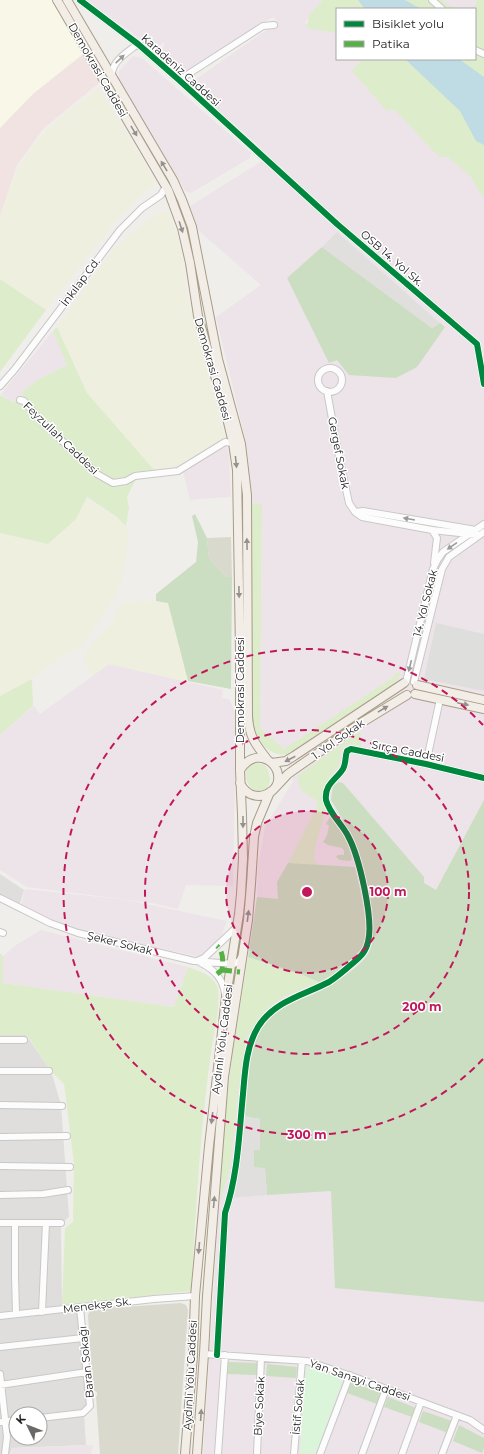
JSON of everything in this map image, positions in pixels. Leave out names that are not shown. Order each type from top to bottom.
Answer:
[{"type":"main road","name":"Demokrasi Caddesi","points":[[57,0],[165,184],[182,228],[190,263],[198,316],[233,443],[237,470],[240,770]]},
{"type":"main road","name":"Demokrasi Caddesi","points":[[67,0],[112,79],[173,180],[192,227],[218,359],[242,450],[247,495],[249,729],[252,738],[270,761]]},
{"type":"main road","points":[[165,184],[174,196],[182,200]]},
{"type":"main road","points":[[193,289],[201,278]]},
{"type":"main road","points":[[410,687],[440,699],[484,709]]},
{"type":"main road","points":[[410,687],[484,700]]},
{"type":"main road","name":"1. Yol Sokak","points":[[270,761],[286,761],[356,715],[410,687]]},
{"type":"main road","name":"1. Yol Sokak","points":[[272,791],[288,774],[410,687]]},
{"type":"main road","points":[[356,715],[361,723]]},
{"type":"main road","points":[[254,758],[261,758],[270,761],[278,773],[276,785],[272,791],[261,796],[255,796],[243,789],[240,783],[240,770],[248,761],[254,758]]},
{"type":"main road","name":"Aydınlı Yolu Caddesi","points":[[185,1454],[193,1355],[195,1296],[210,1138],[226,1002],[237,927],[243,858],[240,783]]},
{"type":"main road","name":"Aydınlı Yolu Caddesi","points":[[197,1454],[207,1296],[224,1077],[252,884],[254,837],[257,823],[272,791]]},
{"type":"main road","points":[[195,1296],[207,1296]]},
{"type":"street","name":"Karadeniz Caddesi","points":[[80,0],[138,44],[265,159]]},
{"type":"street","points":[[432,0],[441,8]]},
{"type":"street","points":[[72,24],[70,17],[72,11],[81,5],[90,8]]},
{"type":"street","name":"Karadeniz Caddesi","points":[[179,80],[263,26],[274,25]]},
{"type":"street","points":[[112,79],[112,69],[115,64],[138,44]]},
{"type":"street","name":"OSB 14. Yol Sk.","points":[[265,159],[337,224],[484,350]]},
{"type":"street","name":"İnkılap Cd.","points":[[0,386],[15,369],[120,230],[142,208],[163,192],[165,184]]},
{"type":"street","points":[[155,198],[164,196],[173,203]]},
{"type":"street","points":[[477,344],[484,384]]},
{"type":"street","points":[[326,368],[334,368],[341,374],[342,382],[338,389],[334,391],[327,391],[320,387],[318,376],[326,368]]},
{"type":"street","name":"Gergef Sokak","points":[[327,391],[349,503],[355,512]]},
{"type":"street","name":"Feyzullah Caddesi","points":[[20,400],[24,401],[46,425],[97,474],[113,483],[126,481],[135,476],[178,471],[225,442],[233,443]]},
{"type":"street","points":[[355,512],[363,511],[479,532]]},
{"type":"street","points":[[355,512],[362,517],[432,530],[468,535],[479,532]]},
{"type":"street","name":"14. Yol Sokak","points":[[410,687],[442,569],[449,557],[479,532],[484,524]]},
{"type":"street","points":[[432,530],[436,535],[437,543],[433,569]]},
{"type":"street","name":"14. Yol Sokak","points":[[410,687],[433,569],[438,558],[443,552],[468,535]]},
{"type":"street","points":[[426,764],[440,699]]},
{"type":"street","name":"Sırça Caddesi","points":[[217,1355],[225,1213],[230,1198],[236,1168],[246,1059],[251,1040],[258,1026],[277,1007],[330,981],[362,955],[370,934],[367,905],[360,867],[353,845],[331,811],[326,800],[330,784],[343,769],[347,751],[351,749],[426,764],[484,778]]},
{"type":"street","name":"Şeker Sokak","points":[[0,898],[50,923],[78,933],[194,961],[232,964]]},
{"type":"street","points":[[194,961],[204,958],[237,927]]},
{"type":"street","points":[[214,949],[213,958],[218,962],[223,963]]},
{"type":"street","points":[[232,964],[239,961],[242,955]]},
{"type":"street","points":[[194,961],[209,968],[218,976],[224,988],[226,1002]]},
{"type":"street","points":[[0,1040],[24,1040]]},
{"type":"street","points":[[0,1072],[49,1071]]},
{"type":"street","points":[[0,1105],[62,1106]]},
{"type":"street","points":[[0,1137],[67,1136]]},
{"type":"street","points":[[0,1166],[70,1167]]},
{"type":"street","points":[[0,1196],[43,1194],[68,1190]]},
{"type":"street","points":[[0,1223],[61,1223]]},
{"type":"street","points":[[15,1223],[16,1314]]},
{"type":"street","points":[[42,1312],[46,1223]]},
{"type":"street","name":"Menekşe Sk.","points":[[0,1316],[195,1296]]},
{"type":"street","name":"Baran Sokağı","points":[[48,1417],[83,1413],[90,1406],[80,1308]]},
{"type":"street","points":[[0,1347],[83,1338]]},
{"type":"street","name":"Yan Sanayi Caddesi","points":[[204,1354],[307,1361],[350,1375],[470,1420],[484,1430]]},
{"type":"street","points":[[218,1454],[224,1355]]},
{"type":"street","name":"Biye Sokak","points":[[257,1454],[261,1358]]},
{"type":"street","name":"İstif Sokak","points":[[294,1454],[302,1361]]},
{"type":"street","points":[[1,1385],[87,1372]]},
{"type":"street","points":[[0,1374],[3,1422],[7,1437],[5,1454]]},
{"type":"street","points":[[320,1454],[350,1375]]},
{"type":"street","points":[[362,1454],[386,1389]]},
{"type":"street","points":[[402,1454],[422,1402]]},
{"type":"street","points":[[442,1454],[457,1415]]},
{"type":"shaded area","points":[[0,0],[55,0],[84,53],[33,94],[0,128]]},
{"type":"shaded area","points":[[86,0],[331,0],[304,23],[336,29],[336,60],[476,60],[476,8],[355,8],[351,0],[484,0],[484,1454],[203,1454],[224,1128],[257,897],[258,865],[265,827],[293,781],[284,749],[260,728],[262,505],[251,503],[245,438],[216,317],[261,285],[198,230],[190,206],[265,159],[261,148],[189,84],[278,22],[273,17],[181,75],[161,56],[165,42],[152,50],[131,32]]},
{"type":"shaded area","points":[[84,54],[100,82],[43,129],[17,165],[0,216],[0,128],[32,94]]},
{"type":"shaded area","points":[[133,56],[142,58],[251,153],[250,158],[191,193],[185,191],[119,80],[119,71]]},
{"type":"shaded area","points":[[337,232],[440,323],[432,328],[322,247]]},
{"type":"shaded area","points":[[53,331],[68,365],[39,379],[22,392],[24,400],[13,402],[1,394]]},
{"type":"shaded area","points":[[223,446],[227,447],[229,455],[231,497],[197,499],[190,501],[183,471]]},
{"type":"shaded area","points":[[231,537],[232,577],[226,577],[209,558],[207,538]]},
{"type":"shaded area","points":[[436,623],[484,634],[484,691],[424,679]]},
{"type":"shaded area","points":[[109,664],[223,690],[222,698],[229,699],[236,714],[233,886],[186,885],[178,909],[152,903],[27,887],[0,870],[0,735],[34,706],[40,714]]},
{"type":"shaded area","points":[[0,874],[24,890],[19,907],[0,902]]},
{"type":"shaded area","points":[[25,889],[127,900],[227,921],[221,937],[200,957],[82,931],[51,920],[21,905]]},
{"type":"shaded area","points":[[41,930],[188,967],[174,1007],[3,983],[3,956],[16,945]]},
{"type":"shaded area","points":[[0,1035],[26,1035],[51,1071],[61,1105],[69,1217],[61,1224],[62,1309],[80,1307],[91,1408],[84,1413],[86,1445],[12,1448],[10,1454],[0,1454]]},
{"type":"shaded area","points":[[240,1116],[260,1119],[260,1150],[254,1150],[254,1167],[265,1168],[267,1195],[230,1198]]},
{"type":"shaded area","points":[[181,1303],[186,1305],[188,1310],[178,1454],[100,1454],[96,1397],[97,1392],[93,1390],[88,1315],[90,1311],[94,1309]]},
{"type":"shaded area","points":[[93,1445],[91,1454],[11,1454],[12,1448]]},
{"type":"green space","points":[[323,0],[442,0],[448,5],[456,8],[336,8],[336,33],[307,28],[309,15]]},
{"type":"green space","points":[[477,0],[484,0],[484,197],[470,176],[448,157],[439,157],[394,109],[387,111],[352,71],[361,60],[476,60],[476,8],[474,8]]},
{"type":"green space","points":[[99,88],[155,183],[119,217],[46,310],[0,279],[0,217],[17,169],[46,130]]},
{"type":"green space","points":[[160,212],[169,212],[181,247],[185,286],[225,438],[178,466],[154,470],[88,394],[57,327],[112,251],[141,225]]},
{"type":"green space","points":[[322,247],[432,328],[440,323],[445,327],[417,367],[396,378],[349,375],[337,360],[329,363],[287,278]]},
{"type":"green space","points":[[0,279],[46,310],[0,372]]},
{"type":"green space","points":[[57,327],[87,393],[154,470],[139,473],[127,497],[129,507],[126,526],[117,517],[87,497],[76,519],[48,544],[0,533],[0,395],[13,402],[24,400],[22,392],[39,379],[67,365],[53,331]]},
{"type":"green space","points":[[85,497],[93,504],[124,523],[129,533],[121,583],[115,597],[81,647],[66,653],[32,679],[0,696],[0,533],[48,544]]},
{"type":"green space","points":[[251,503],[262,504],[260,728],[284,749],[391,679],[397,672],[401,674],[395,683],[288,754],[282,755],[271,752],[266,748],[258,740],[252,730]]},
{"type":"green space","points":[[195,514],[207,538],[209,558],[226,577],[232,577],[231,689],[188,681],[168,603],[156,601],[156,594],[196,562],[198,542],[192,516]]},
{"type":"green space","points":[[137,601],[168,602],[188,682],[109,664],[92,676],[86,666],[84,656],[91,644],[112,623],[121,604]]},
{"type":"green space","points":[[32,679],[33,706],[0,735],[0,696]]},
{"type":"green space","points":[[359,732],[361,735],[361,747],[349,744],[343,747],[339,765],[325,787],[323,800],[327,811],[321,827],[314,859],[318,865],[288,863],[317,806],[317,801],[301,790],[297,776]]},
{"type":"green space","points":[[255,763],[263,764],[267,769],[270,778],[266,789],[262,791],[254,790],[247,781],[247,770]]},
{"type":"green space","points":[[339,782],[343,783],[424,877],[424,883],[436,890],[484,800],[484,1302],[335,1288],[331,1191],[267,1195],[265,1168],[254,1168],[254,1150],[260,1150],[260,1119],[243,1116],[251,1056],[259,1034],[271,1017],[286,1006],[319,992],[351,971],[366,957],[372,943],[373,933],[369,896],[363,867],[347,828],[331,800],[333,786]]},
{"type":"green space","points":[[331,815],[347,842],[352,859],[350,861],[340,860],[336,857],[338,855],[344,855],[342,848],[328,845],[323,842],[329,826],[326,824]]},
{"type":"green space","points":[[288,863],[355,867],[364,912],[365,935],[363,946],[359,954],[351,962],[319,982],[296,972],[248,957],[257,897],[278,899],[277,882]]},
{"type":"green space","points":[[0,953],[3,956],[3,983],[174,1007],[188,967],[208,976],[217,986],[219,999],[201,1138],[191,1291],[62,1305],[65,1228],[73,1222],[74,1164],[64,1084],[51,1071],[27,1035],[0,1035]]},
{"type":"green space","points":[[248,957],[296,972],[319,982],[285,996],[269,1007],[258,1019],[247,1037],[241,1068],[230,1168],[220,1203],[224,1128],[232,1057]]},
{"type":"green space","points":[[228,1362],[258,1363],[257,1375],[227,1374]]},
{"type":"green space","points":[[267,1364],[297,1367],[296,1378],[266,1376]]},
{"type":"green space","points":[[306,1366],[343,1379],[316,1454],[300,1454]]},
{"type":"green space","points":[[351,1382],[381,1393],[377,1404],[347,1393]]},
{"type":"green space","points":[[388,1397],[416,1408],[412,1417],[384,1407]]},
{"type":"green space","points":[[423,1411],[452,1421],[448,1433],[419,1422]]},
{"type":"green space","points":[[459,1425],[484,1438],[484,1448],[482,1453],[453,1441]]},
{"type":"water","points":[[358,0],[405,0],[419,8],[364,8]]},
{"type":"water","points":[[406,60],[460,60],[484,77],[484,145],[476,141],[460,111]]},
{"type":"marked path","points":[[217,946],[221,951],[223,960],[222,970],[217,974]]},
{"type":"marked path","points":[[222,970],[240,972]]},
{"type":"cycle path","points":[[80,0],[138,44],[337,224],[477,344],[484,384]]},
{"type":"cycle path","points":[[217,1355],[225,1213],[233,1184],[239,1139],[245,1068],[251,1043],[258,1027],[272,1011],[290,1000],[335,978],[360,956],[366,949],[368,942],[369,919],[357,858],[348,836],[328,805],[326,800],[327,790],[343,769],[347,751],[351,749],[426,764],[484,778]]}]
